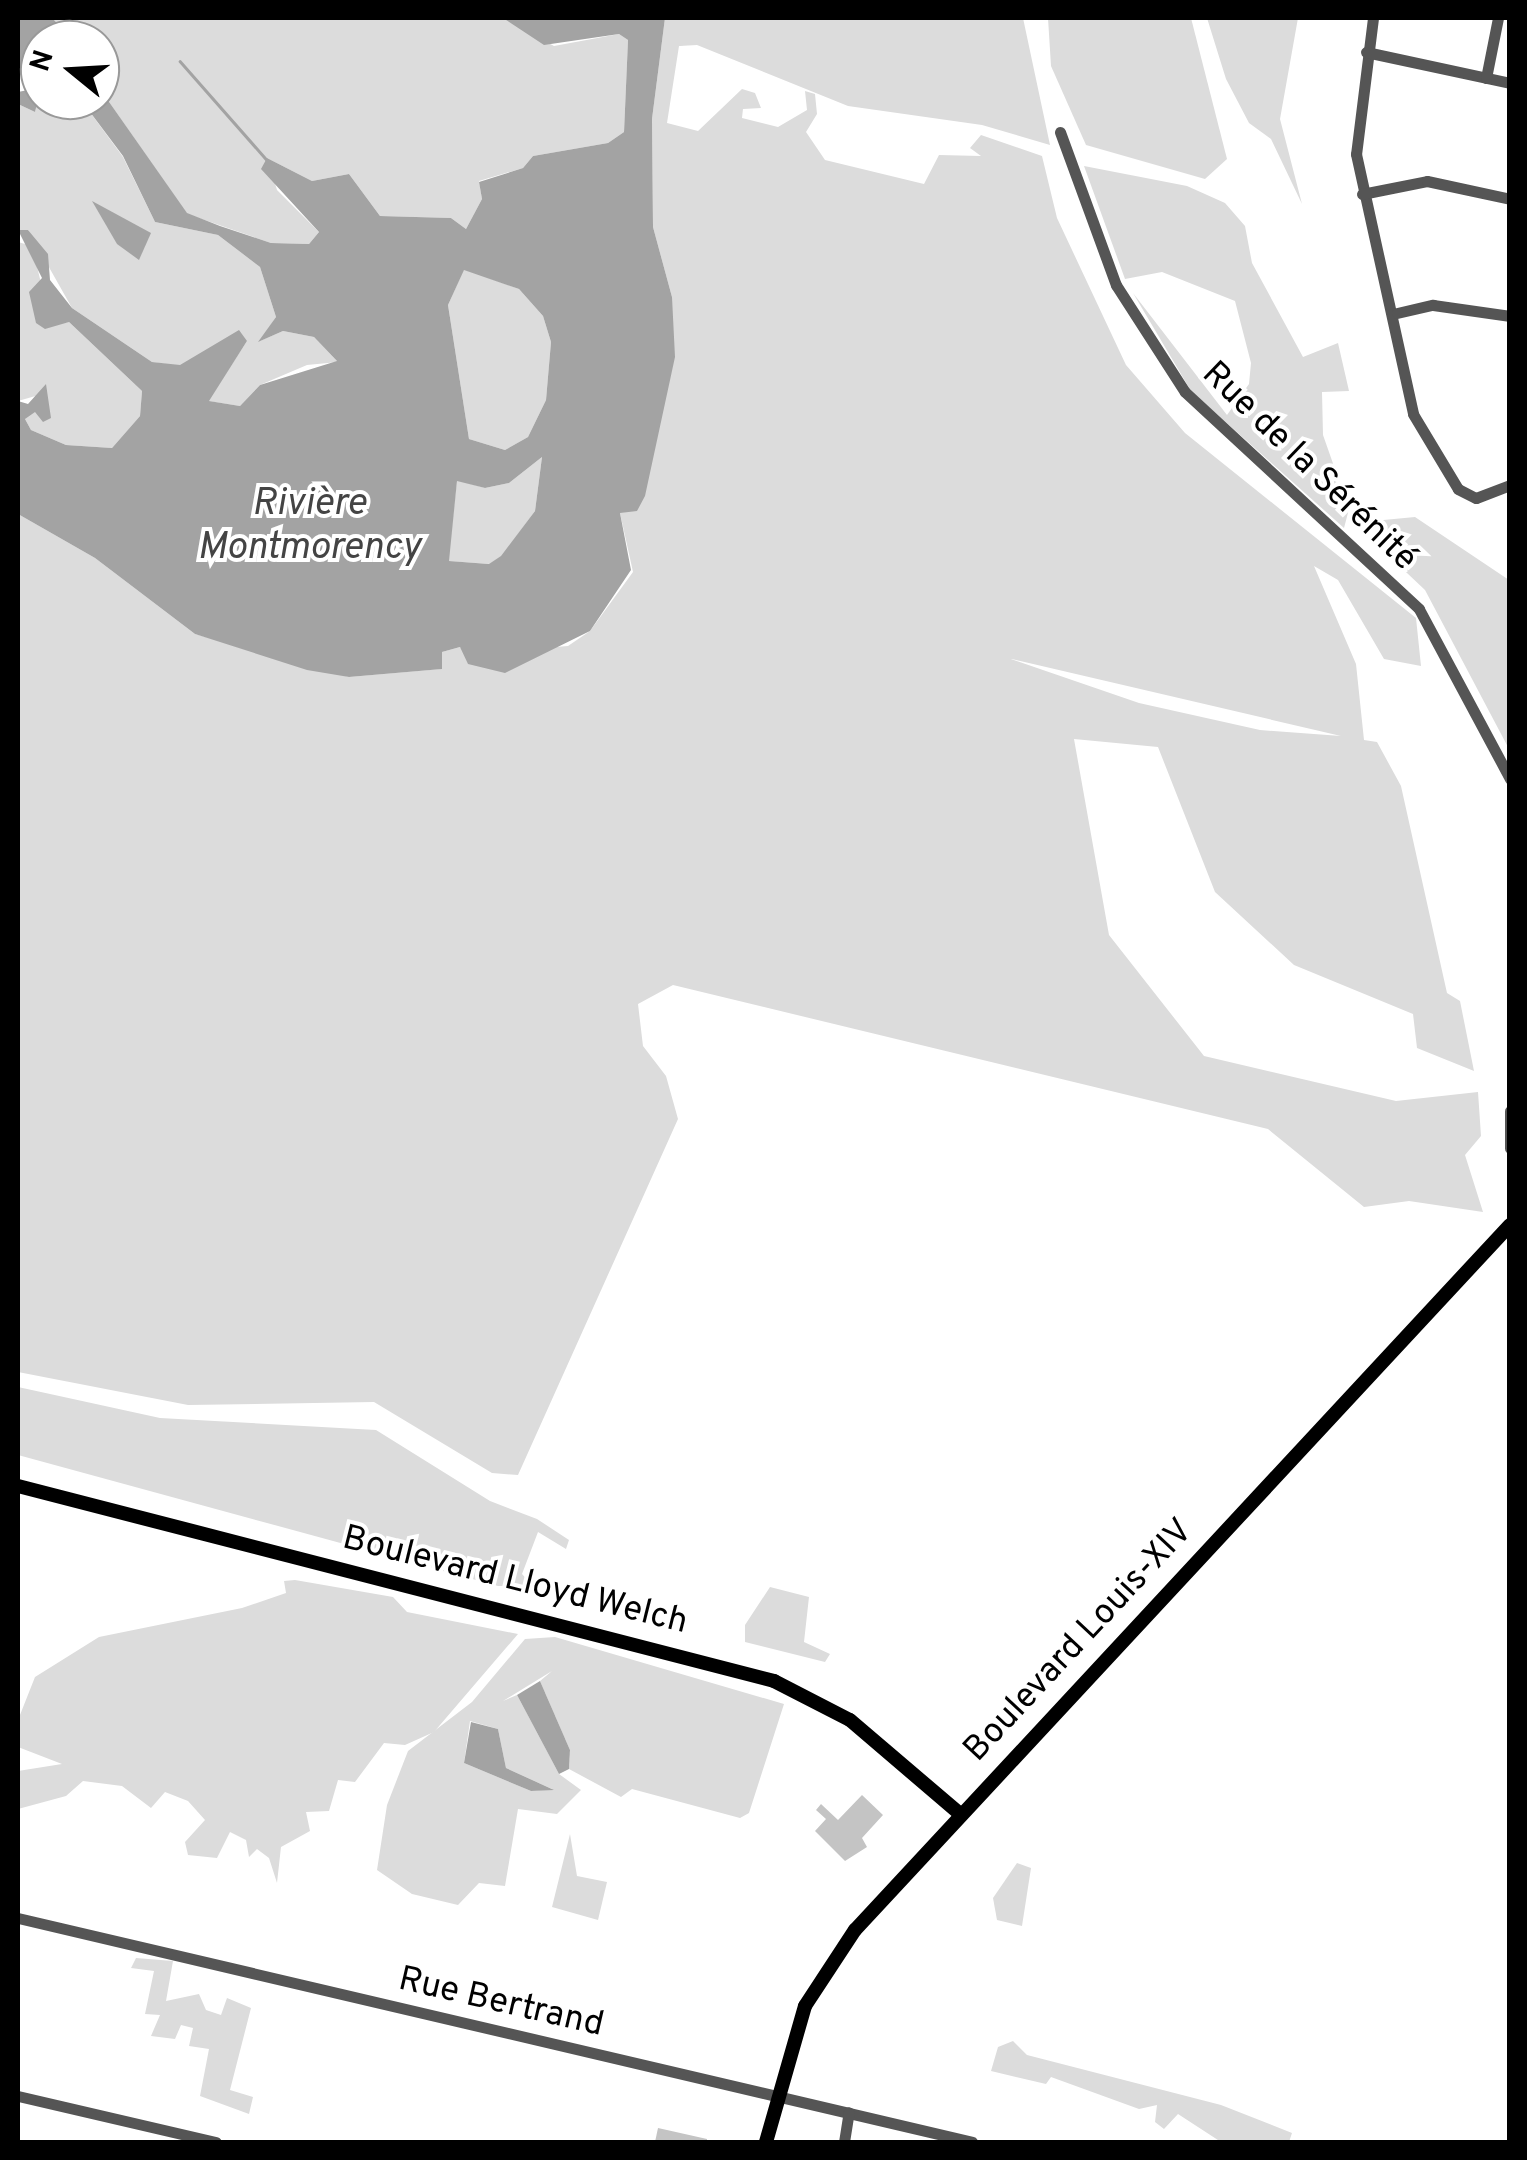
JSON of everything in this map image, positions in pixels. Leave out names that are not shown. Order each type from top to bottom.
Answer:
[{"type":"main road","name":"Boulevard Louis-XIV","points":[[766,2142],[822,1972],[960,1814],[1510,1225]]},
{"type":"main road","name":"Boulevard Lloyd Welch","points":[[18,1486],[774,1681],[850,1720],[960,1814]]},
{"type":"street","points":[[1373,18],[1356,154],[1362,194],[1396,313],[1413,414],[1448,474],[1476,498],[1510,485]]},
{"type":"street","points":[[1486,78],[1498,18]]},
{"type":"street","points":[[1366,52],[1510,83]]},
{"type":"street","name":"Rue de la Sérénité","points":[[1060,132],[1116,286],[1185,392],[1419,609],[1510,779]]},
{"type":"street","points":[[1362,194],[1427,181],[1510,199]]},
{"type":"street","points":[[1396,313],[1433,305],[1510,316]]},
{"type":"street","points":[[1510,1112],[1510,1148]]},
{"type":"street","name":"Rue Bertrand","points":[[18,1918],[972,2142]]},
{"type":"street","points":[[18,2096],[216,2142]]},
{"type":"street","points":[[844,2142],[849,2112]]},
{"type":"shaded area","points":[[503,18],[554,46],[619,34],[628,40],[624,132],[608,143],[533,156],[523,168],[479,181],[482,199],[466,229],[451,218],[380,216],[349,174],[312,181],[267,158],[277,190],[319,232],[309,244],[271,243],[187,214],[120,118],[120,20],[54,20]]},
{"type":"shaded area","points":[[665,18],[1023,18],[1050,145],[982,125],[848,106],[697,45],[679,46],[667,123],[698,131],[742,89],[755,93],[761,108],[743,109],[742,118],[778,127],[807,110],[805,91],[815,94],[817,114],[806,132],[825,160],[924,184],[939,155],[981,156],[970,148],[981,135],[1042,156],[1057,218],[1126,365],[1185,433],[1416,618],[1421,666],[1384,659],[1338,580],[1314,566],[1356,664],[1364,740],[1377,742],[1401,786],[1447,993],[1460,1001],[1474,1071],[1417,1048],[1413,1014],[1294,965],[1215,892],[1158,747],[1074,739],[1109,935],[1204,1056],[1396,1101],[1478,1092],[1481,1136],[1465,1155],[1483,1212],[1409,1201],[1364,1207],[1268,1129],[673,985],[638,1004],[643,1046],[666,1076],[678,1119],[518,1475],[492,1473],[374,1402],[188,1405],[18,1372],[18,514],[95,558],[195,634],[349,677],[441,669],[442,652],[460,647],[466,654],[568,646],[590,631],[633,572],[620,513],[672,297],[653,227],[652,119]],"holes":[[[1011,659],[1341,736],[1260,730],[1139,703]]]},
{"type":"shaded area","points":[[1048,18],[1191,18],[1227,159],[1205,179],[1086,145],[1051,66]]},
{"type":"shaded area","points":[[1207,18],[1298,18],[1280,119],[1302,204],[1271,139],[1249,123],[1226,79]]},
{"type":"shaded area","points":[[18,104],[20,120],[96,120],[123,157],[155,222],[218,235],[260,267],[276,317],[260,341],[283,331],[314,337],[338,362],[307,365],[260,385],[240,406],[208,401],[247,341],[180,366],[152,362],[72,308],[28,230],[18,230]]},
{"type":"shaded area","points":[[1084,166],[1187,186],[1225,203],[1245,226],[1252,263],[1303,357],[1338,343],[1349,391],[1322,392],[1323,435],[1349,509],[1344,528],[1191,391],[1133,293],[1227,415],[1249,384],[1251,363],[1235,301],[1162,272],[1125,279]]},
{"type":"shaded area","points":[[18,242],[32,246],[51,324],[69,322],[142,391],[140,416],[112,448],[66,445],[31,430],[25,419],[39,395],[18,401]]},
{"type":"shaded area","points":[[464,269],[519,289],[543,316],[551,342],[546,400],[528,437],[505,450],[469,439],[448,305]]},
{"type":"shaded area","points":[[542,457],[535,511],[502,556],[490,564],[448,561],[457,480],[485,488],[509,483]]},
{"type":"shaded area","points":[[1415,517],[1509,580],[1509,749],[1425,590],[1371,539],[1373,521]]},
{"type":"shaded area","points":[[18,1387],[160,1418],[376,1430],[490,1501],[537,1519],[569,1540],[566,1549],[538,1532],[522,1574],[533,1586],[498,1586],[18,1455]]},
{"type":"shaded area","points":[[284,1581],[393,1597],[407,1612],[518,1634],[434,1732],[405,1745],[384,1743],[355,1782],[338,1780],[329,1811],[306,1812],[310,1831],[281,1847],[277,1883],[269,1858],[257,1849],[249,1857],[246,1840],[230,1832],[217,1858],[188,1855],[185,1842],[205,1820],[188,1801],[165,1792],[151,1808],[122,1786],[83,1781],[66,1796],[18,1809],[18,1771],[62,1764],[18,1747],[18,1720],[35,1677],[99,1637],[242,1608],[286,1593]]},
{"type":"shaded area","points":[[770,1587],[809,1597],[804,1642],[830,1654],[825,1662],[745,1642],[745,1625]]},
{"type":"shaded area","points":[[555,1637],[784,1704],[749,1813],[740,1818],[632,1789],[621,1797],[569,1769],[570,1750],[540,1681],[552,1671],[503,1701],[517,1695],[559,1774],[581,1790],[557,1814],[518,1809],[505,1886],[479,1883],[458,1905],[412,1894],[377,1870],[387,1805],[408,1751],[472,1702],[525,1639]],"holes":[[[470,1721],[498,1729],[506,1768],[552,1789],[531,1791],[464,1763]]]},
{"type":"shaded area","points":[[570,1834],[577,1876],[607,1882],[598,1920],[552,1907]]},
{"type":"shaded area","points":[[1017,1863],[1031,1868],[1022,1926],[997,1920],[993,1898]]},
{"type":"shaded area","points":[[136,1958],[173,1961],[166,2001],[199,1994],[206,2010],[221,2015],[227,1998],[251,2008],[230,2090],[253,2097],[249,2114],[200,2096],[209,2049],[189,2046],[193,2028],[181,2025],[175,2039],[151,2036],[160,2015],[145,2014],[154,1971],[131,1968]]},
{"type":"shaded area","points":[[1013,2041],[1027,2055],[1221,2105],[1292,2133],[1289,2142],[1221,2142],[1178,2114],[1164,2129],[1155,2122],[1157,2105],[1139,2109],[1051,2077],[1046,2084],[991,2071],[998,2047]]},
{"type":"water","points":[[18,18],[52,18],[20,20],[18,74]]},
{"type":"water","name":"Rivière Montmorency","points":[[503,18],[665,18],[652,119],[653,227],[672,297],[675,357],[645,496],[637,511],[620,513],[631,570],[590,631],[505,673],[468,664],[460,647],[442,652],[442,669],[349,677],[307,670],[195,634],[95,558],[18,514],[18,401],[28,404],[46,384],[51,418],[43,422],[35,412],[25,419],[31,430],[66,445],[112,448],[140,416],[142,391],[69,322],[45,329],[36,323],[29,292],[42,278],[18,230],[28,230],[48,254],[50,280],[72,308],[152,362],[180,365],[239,330],[247,341],[209,401],[240,406],[260,385],[337,361],[314,337],[283,331],[258,342],[276,317],[260,267],[218,235],[155,222],[123,156],[96,120],[120,118],[187,213],[271,243],[309,244],[319,232],[261,169],[267,158],[312,181],[349,174],[380,216],[451,218],[466,229],[482,199],[479,182],[523,168],[533,156],[608,143],[624,132],[628,40],[619,34],[544,45]],"holes":[[[464,270],[519,289],[543,316],[551,342],[546,400],[528,437],[505,450],[469,439],[448,305]],[[542,457],[535,511],[501,556],[489,564],[449,561],[457,481],[485,488],[509,483]]]},
{"type":"water","points":[[92,201],[151,233],[139,260],[117,244]]},
{"type":"water","points":[[540,1681],[570,1750],[569,1769],[559,1774],[517,1695]]},
{"type":"water","points":[[471,1722],[498,1729],[506,1768],[554,1790],[531,1791],[464,1763]]},
{"type":"building","points":[[862,1795],[883,1815],[862,1838],[867,1847],[845,1861],[815,1831],[826,1819],[816,1810],[821,1804],[838,1820]]},
{"type":"building","points":[[658,2128],[707,2139],[707,2142],[655,2142]]},
{"type":"waterway","points":[[180,61],[267,160]]}]
